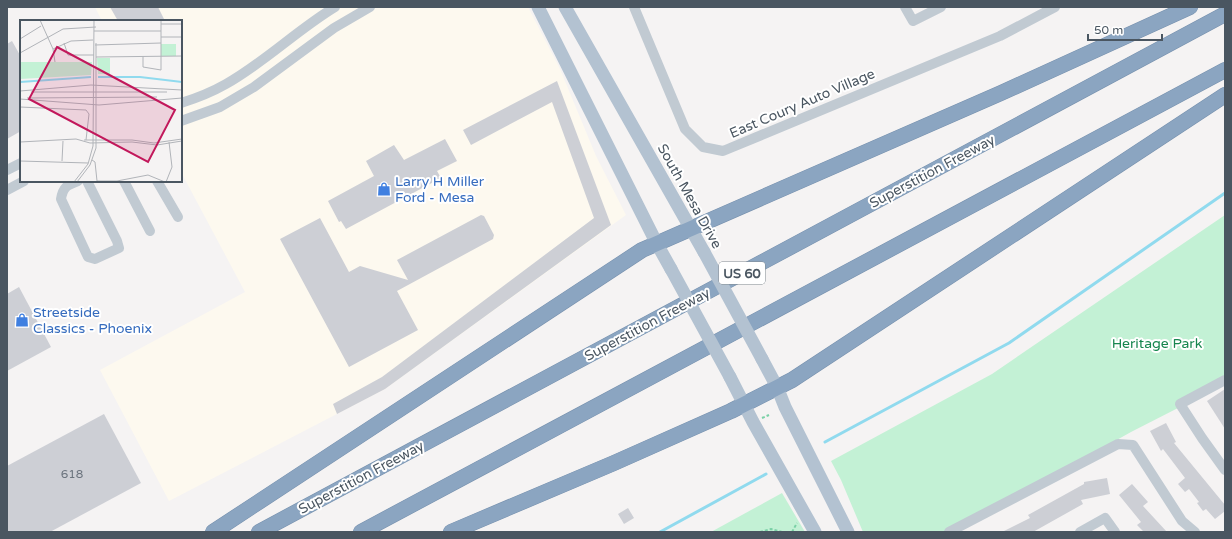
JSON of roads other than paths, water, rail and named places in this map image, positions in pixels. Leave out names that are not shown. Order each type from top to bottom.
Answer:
[{"type":"highway","points":[[213,532],[642,250],[1001,93],[1190,7]]},
{"type":"highway","name":"Superstition Freeway","points":[[259,532],[1225,14]]},
{"type":"highway","points":[[361,532],[1225,70]]},
{"type":"highway","points":[[451,532],[614,463],[744,405],[792,380],[1225,95]]},
{"type":"main road","points":[[538,7],[657,244],[814,532]]},
{"type":"main road","name":"South Mesa Drive","points":[[564,7],[704,252],[762,359],[848,532]]},
{"type":"street","points":[[182,103],[209,92],[240,75],[300,30],[335,7]]},
{"type":"street","points":[[182,121],[220,107],[254,87],[335,27],[370,7]]},
{"type":"street","name":"East Coury Auto Village","points":[[634,7],[685,129],[702,147],[722,151],[1000,36],[1055,7]]},
{"type":"street","points":[[906,7],[913,21],[941,7]]},
{"type":"street","points":[[7,170],[20,164]]},
{"type":"street","points":[[7,190],[22,182]]},
{"type":"street","points":[[76,182],[66,186],[62,192],[61,199],[88,257],[95,259],[119,248],[117,241],[88,182]]},
{"type":"street","points":[[125,182],[150,230]]},
{"type":"street","points":[[158,182],[178,217]]},
{"type":"street","points":[[1225,380],[1180,404],[1225,470]]},
{"type":"street","points":[[949,532],[1118,444],[1133,445],[1182,521],[1195,532]]},
{"type":"street","points":[[1080,532],[1105,518],[1115,532]]},
{"type":"waterway","points":[[825,442],[1009,343],[1225,193]]},
{"type":"waterway","points":[[660,532],[766,474]]},
{"type":"place","name":"Larry H Miller Ford - Mesa","points":[[384,189]]},
{"type":"place","name":"Streetside Classics - Phoenix","points":[[22,320]]},
{"type":"park label","name":"Heritage Park","points":[[1157,343]]}]
